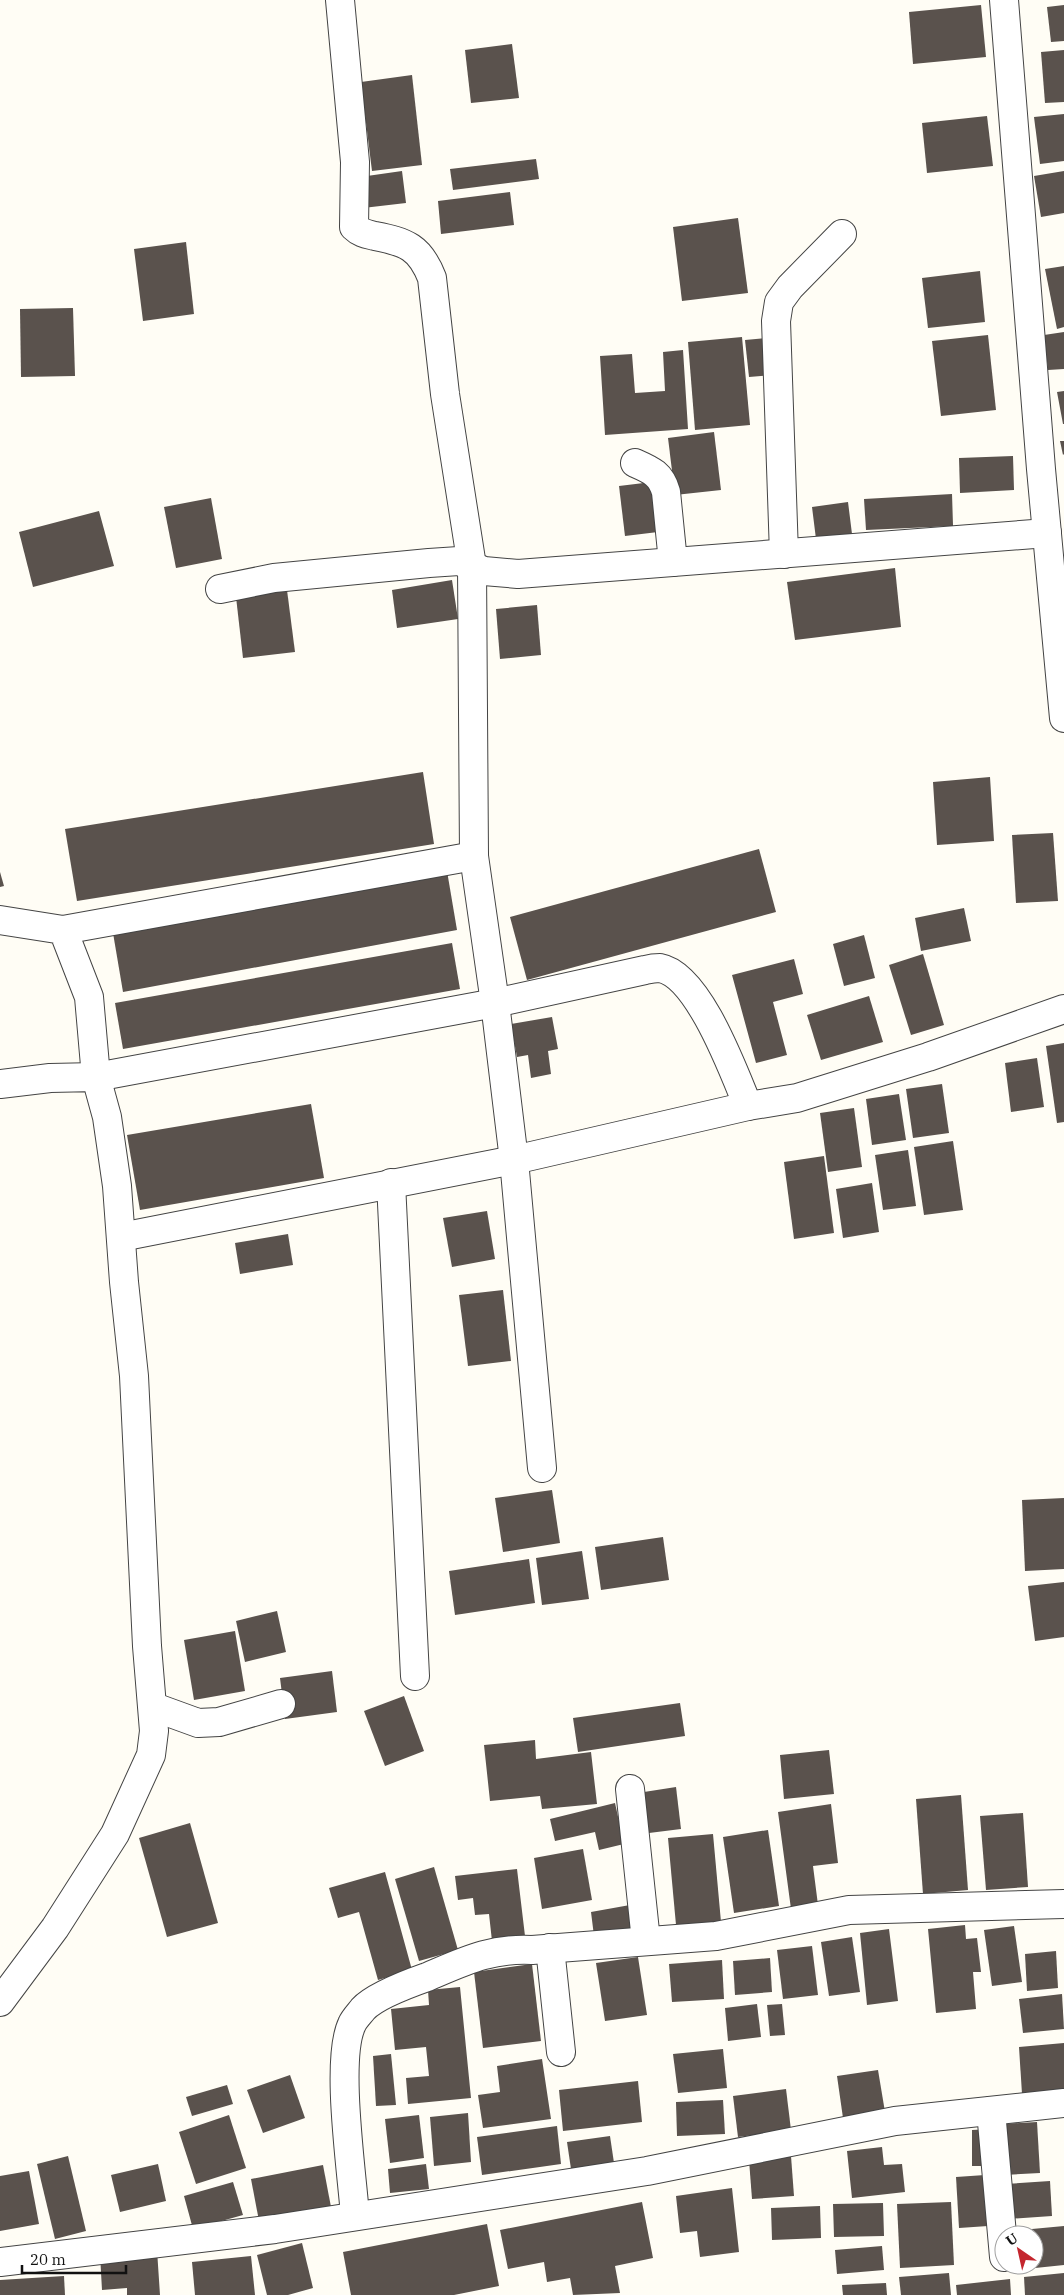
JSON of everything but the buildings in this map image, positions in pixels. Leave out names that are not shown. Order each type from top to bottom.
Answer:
[{"type":"street","points":[[340,0],[355,162],[353,223],[357,230],[362,232],[408,244],[427,264],[432,278],[445,394],[472,566],[474,856],[495,1004],[514,1160],[542,1468]]},
{"type":"street","points":[[1004,0],[1054,490],[1047,533],[1064,718]]},
{"type":"street","points":[[784,554],[776,321],[779,302],[790,287],[842,234]]},
{"type":"street","points":[[635,463],[656,472],[663,482],[666,492],[673,562]]},
{"type":"street","points":[[220,589],[274,578],[419,564],[459,562],[484,571],[518,574],[1047,533]]},
{"type":"street","points":[[0,920],[64,930],[474,856]]},
{"type":"street","points":[[0,2002],[55,1928],[115,1834],[151,1755],[154,1707],[147,1646],[134,1376],[117,1186],[107,1118],[96,1077],[89,997],[64,930]]},
{"type":"street","points":[[0,1084],[50,1078],[96,1077],[495,1004],[661,968],[684,982],[707,1014],[748,1106]]},
{"type":"street","points":[[121,1237],[514,1160],[748,1106],[797,1098],[928,1056],[1064,1009]]},
{"type":"street","points":[[391,1184],[415,1676]]},
{"type":"street","points":[[154,1707],[198,1723],[219,1722],[281,1704]]},
{"type":"street","points":[[630,1789],[646,1941]]},
{"type":"street","points":[[355,2216],[344,2078],[347,2043],[352,2024],[365,2007],[393,1990],[474,1957],[508,1949],[532,1950],[716,1936],[849,1910],[1064,1904]]},
{"type":"street","points":[[550,1948],[561,2052]]},
{"type":"street","points":[[0,2262],[275,2228],[647,2171],[895,2121],[1064,2103]]},
{"type":"street","points":[[991,2111],[1001,2225]]}]
